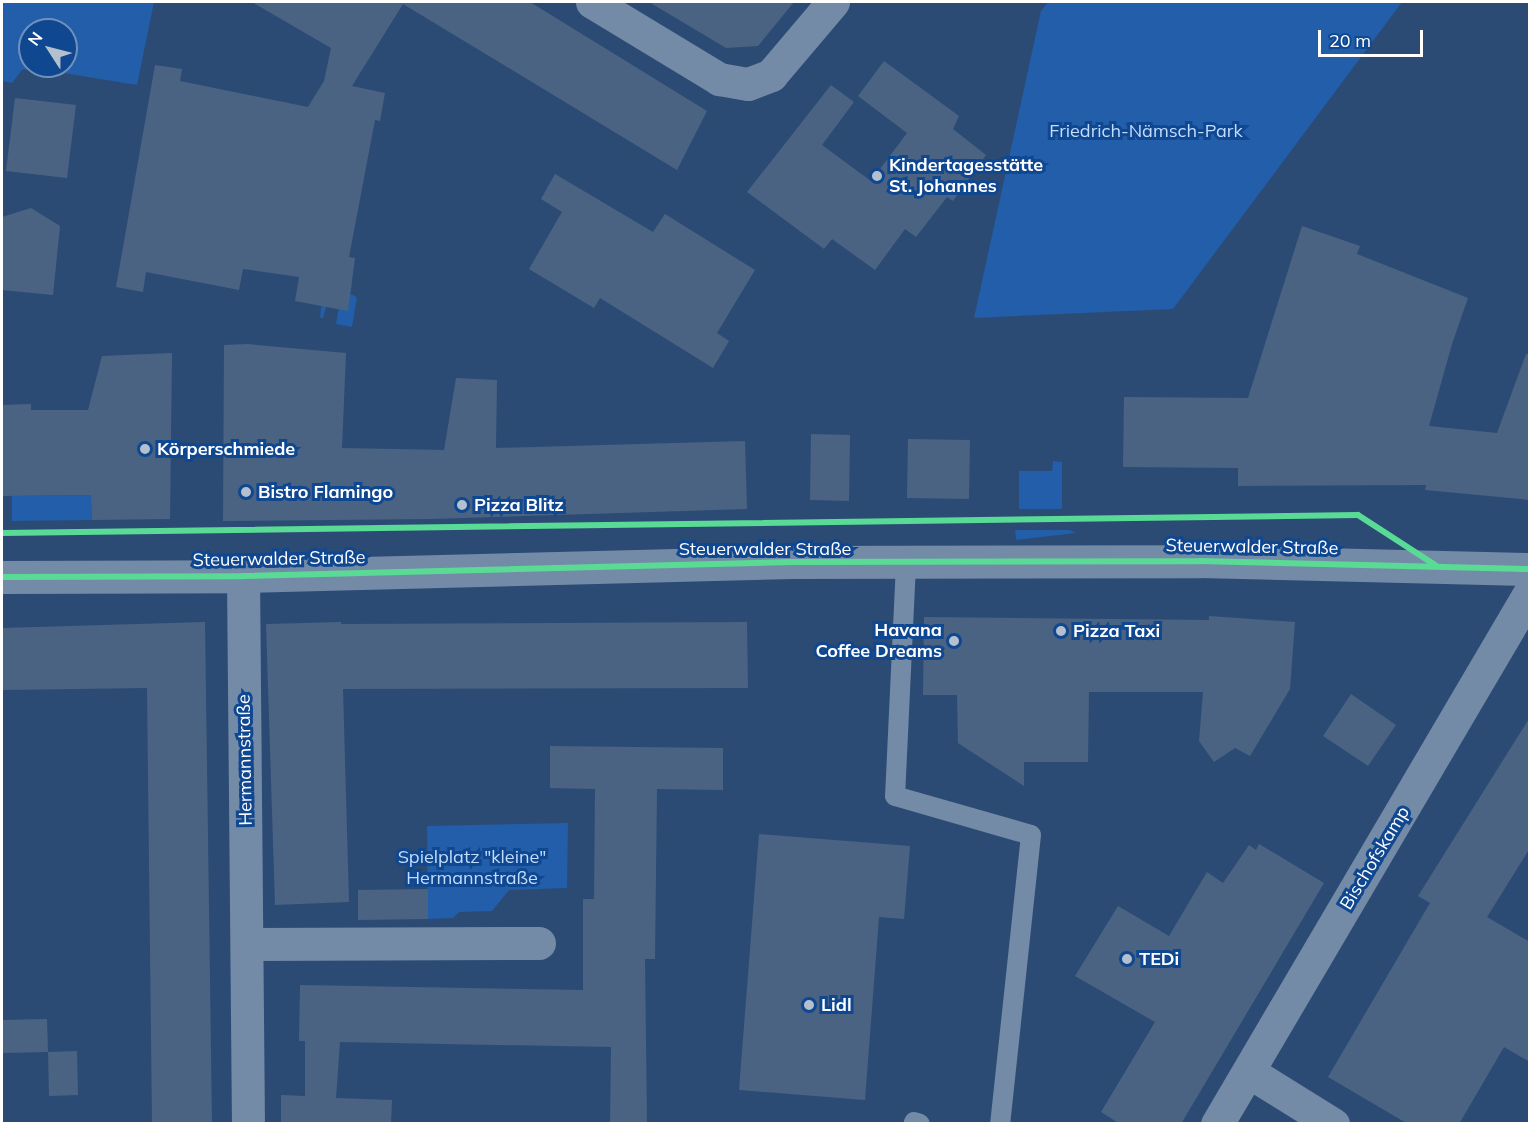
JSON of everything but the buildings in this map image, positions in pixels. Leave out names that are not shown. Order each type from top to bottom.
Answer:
[{"type":"street","points":[[592,2],[719,79],[748,84],[771,75],[833,2]]},
{"type":"street","name":"Steuerwalder Straße","points":[[2,577],[243,576],[780,562],[906,564],[1200,561],[1530,569]]},
{"type":"street","name":"Hermannstraße","points":[[243,576],[248,1124]]},
{"type":"street","name":"Bischofskamp","points":[[1218,1124],[1530,592]]},
{"type":"street","points":[[247,945],[539,943]]},
{"type":"street","points":[[1249,1072],[1327,1122]]},
{"type":"lane","points":[[906,564],[895,796],[1031,835],[1000,1124]]},
{"type":"green space","points":[[2,2],[154,2],[137,85],[78,75],[78,18],[18,18],[18,75],[12,83],[2,81]]},
{"type":"green space","name":"Friedrich-Nämsch-Park","points":[[1048,2],[1402,2],[1173,309],[974,318],[1041,11]]},
{"type":"green space","points":[[324,280],[352,284],[350,294],[357,297],[352,327],[336,324],[339,307],[327,304],[323,318],[320,318]]},
{"type":"green space","points":[[1053,461],[1062,462],[1062,509],[1019,509],[1019,471],[1052,471]]},
{"type":"green space","points":[[91,495],[92,520],[12,521],[12,496]]},
{"type":"green space","points":[[1015,530],[1070,530],[1076,533],[1016,540]]},
{"type":"green space","name":"Spielplatz \"kleine\" Hermannstraße","points":[[568,823],[567,888],[509,890],[492,911],[459,912],[453,918],[428,919],[427,826]]},
{"type":"cycle path","points":[[2,533],[1358,515],[1435,565]]},
{"type":"cycle path","points":[[2,577],[243,576],[792,562],[1200,561],[1530,569]]},
{"type":"place","name":"Kindertagesstätte St. Johannes","points":[[877,176]]},
{"type":"place","name":"Körperschmiede","points":[[145,449]]},
{"type":"place","name":"Bistro Flamingo","points":[[246,492]]},
{"type":"place","name":"Pizza Blitz","points":[[462,505]]},
{"type":"place","name":"Pizza Taxi","points":[[1061,631]]},
{"type":"place","name":"Havana Coffee Dreams","points":[[954,641]]},
{"type":"place","name":"TEDi","points":[[1127,959]]},
{"type":"place","name":"Lidl","points":[[809,1005]]}]
